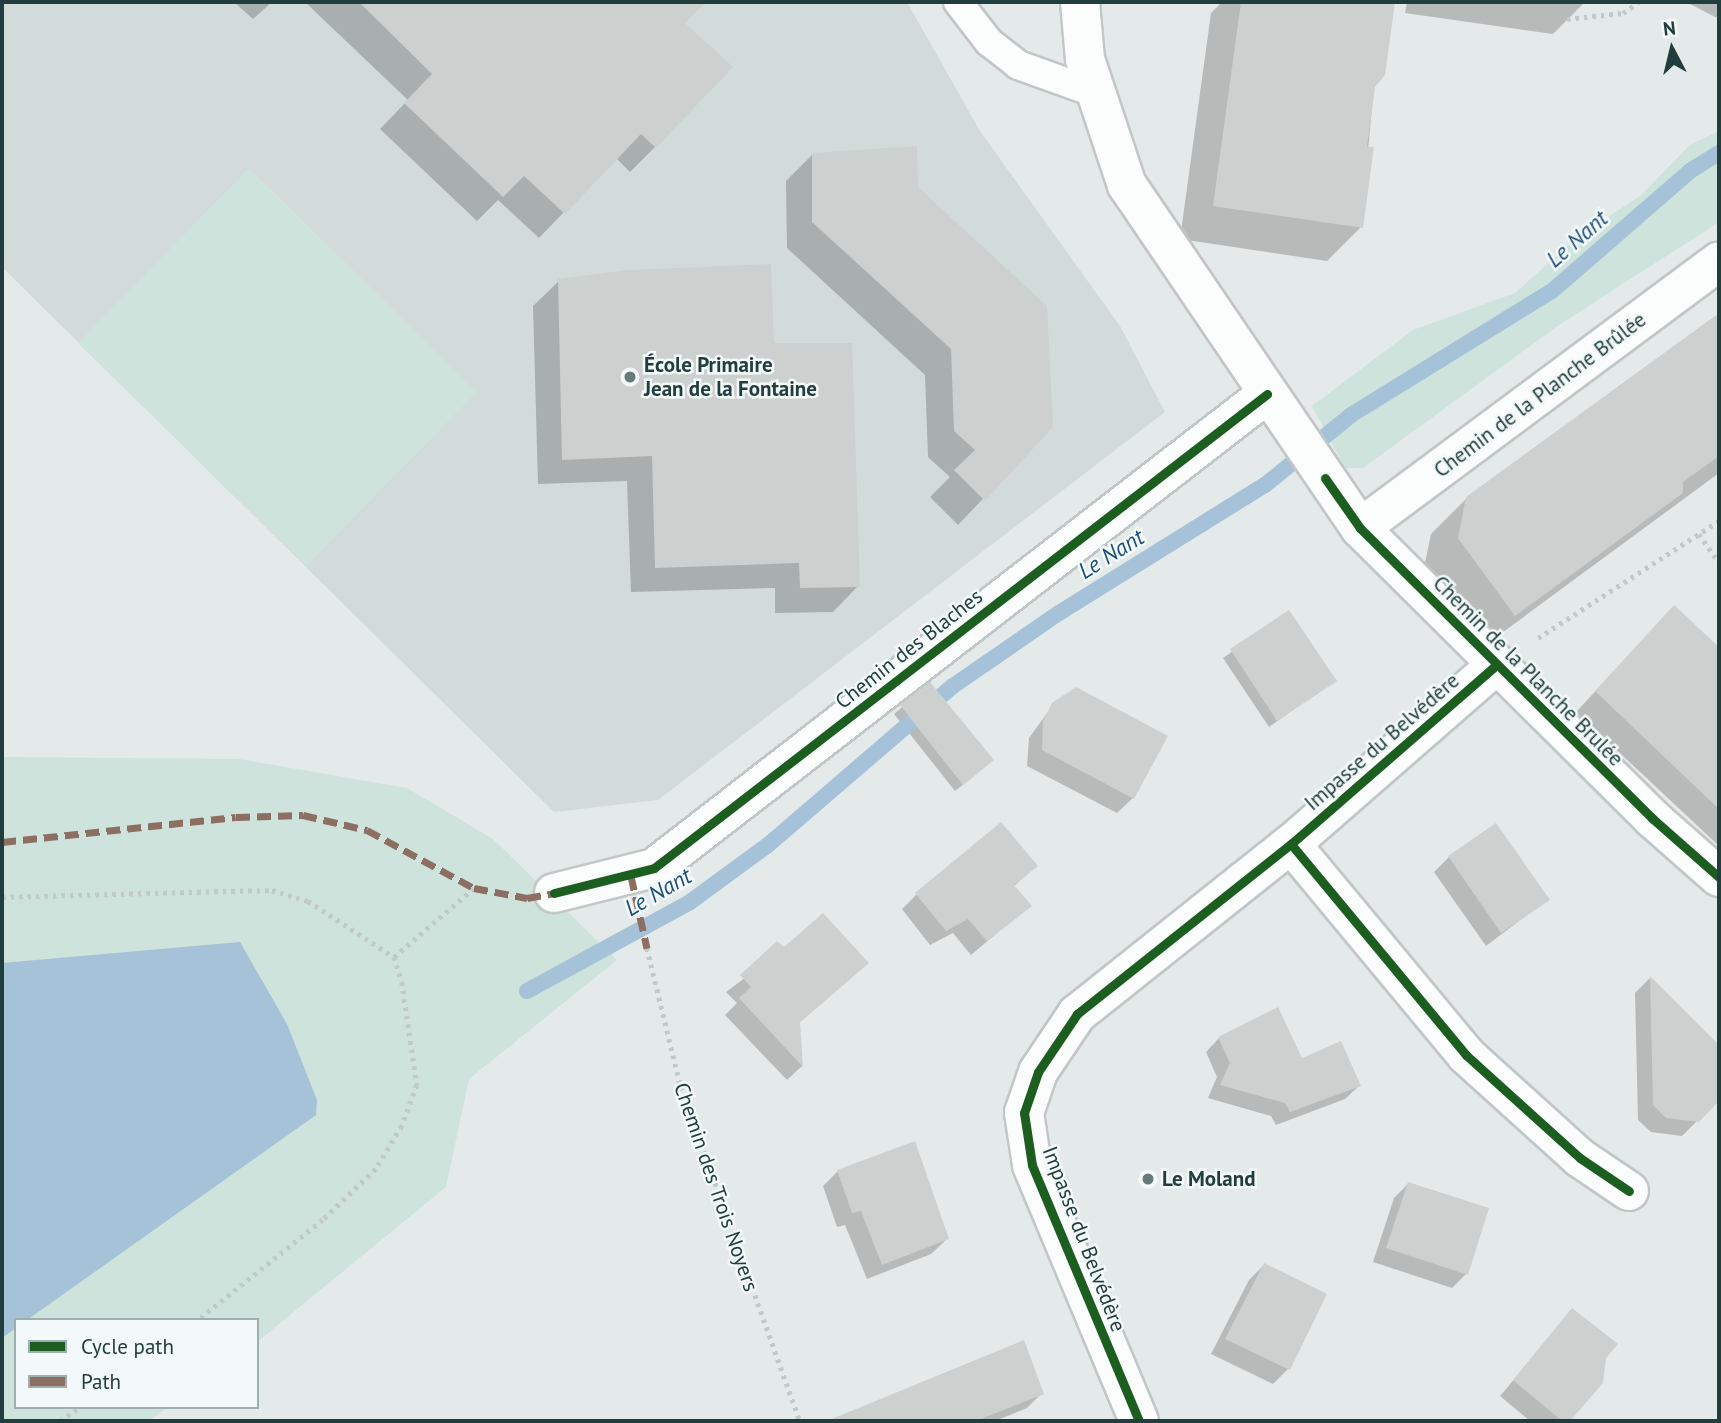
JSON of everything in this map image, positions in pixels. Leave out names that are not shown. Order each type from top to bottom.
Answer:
[{"type":"street","name":"Chemin de la Planche Brulée","points":[[1080,2],[1085,59],[1128,185],[1228,328],[1277,408],[1360,528],[1652,818],[1719,877]]},
{"type":"street","name":"Chemin de la Planche Brûlée","points":[[1360,528],[1719,261]]},
{"type":"street","name":"Chemin des Blaches","points":[[554,894],[654,868],[1277,408]]},
{"type":"street","name":"Impasse du Belvédère","points":[[1139,1421],[1032,1165],[1024,1113],[1038,1072],[1077,1014],[1291,844],[1496,665]]},
{"type":"street","points":[[1291,844],[1466,1055],[1580,1158],[1629,1191]]},
{"type":"lane","points":[[958,2],[989,42],[1018,65],[1096,93]]},
{"type":"path","points":[[1567,19],[1623,13],[1639,2]]},
{"type":"path","points":[[1496,665],[1719,521]]},
{"type":"path","points":[[1699,534],[1719,563]]},
{"type":"path","points":[[394,957],[474,888]]},
{"type":"path","points":[[2,897],[272,890],[308,901],[394,957],[402,982],[417,1085],[402,1126],[376,1169],[323,1220],[200,1318]]},
{"type":"path","points":[[60,1421],[77,1409]]},
{"type":"shaded area","name":"École Primaire Jean de la Fontaine","points":[[2,2],[907,2],[980,131],[1120,326],[1165,412],[658,800],[554,812],[2,267]]},
{"type":"green space","points":[[1719,131],[1719,222],[1559,325],[1363,468],[1345,468],[1312,406],[1413,330],[1515,293],[1579,236],[1640,196],[1690,145]]},
{"type":"green space","points":[[249,168],[477,392],[306,566],[78,343]]},
{"type":"green space","points":[[2,757],[239,759],[407,788],[493,839],[617,960],[469,1079],[446,1187],[259,1340],[259,1318],[14,1318],[14,1409],[165,1409],[149,1421],[2,1421]]},
{"type":"water","points":[[240,942],[287,1024],[317,1100],[316,1115],[30,1318],[14,1318],[14,1329],[2,1338],[2,963]]},
{"type":"building","points":[[359,2],[706,2],[685,23],[733,67],[656,148],[641,134],[565,214],[524,176],[503,197],[404,103],[432,74]]},
{"type":"building","points":[[1241,2],[1395,2],[1385,75],[1375,87],[1367,147],[1374,147],[1363,228],[1213,206]]},
{"type":"building","points":[[917,146],[918,187],[1047,306],[1053,427],[985,501],[954,470],[975,450],[954,431],[951,349],[812,222],[812,153]]},
{"type":"building","points":[[771,264],[774,343],[852,343],[860,587],[800,588],[799,563],[655,568],[652,456],[562,460],[558,279],[628,270]]},
{"type":"building","points":[[1719,313],[1719,456],[1683,482],[1683,493],[1515,616],[1458,538],[1466,497]]},
{"type":"building","points":[[1674,605],[1719,647],[1719,809],[1595,691]]},
{"type":"building","points":[[1289,610],[1337,681],[1277,721],[1230,649]]},
{"type":"building","points":[[930,682],[994,760],[963,785],[900,705]]},
{"type":"building","points":[[1076,687],[1168,736],[1134,799],[1042,750],[1043,721],[1052,703]]},
{"type":"building","points":[[1001,822],[1038,866],[1014,885],[1032,906],[987,941],[968,919],[946,931],[915,893]]},
{"type":"building","points":[[1496,823],[1550,900],[1501,933],[1448,856]]},
{"type":"building","points":[[823,913],[869,963],[800,1022],[803,1067],[739,998],[751,987],[740,975],[777,941],[784,947]]},
{"type":"building","points":[[1650,976],[1719,1045],[1719,1101],[1699,1122],[1666,1118],[1653,1105]]},
{"type":"building","points":[[1278,1007],[1302,1058],[1341,1041],[1361,1086],[1290,1112],[1285,1103],[1220,1085],[1230,1063],[1218,1037]]},
{"type":"building","points":[[915,1141],[949,1239],[882,1265],[861,1211],[852,1213],[837,1170]]},
{"type":"building","points":[[1408,1182],[1489,1208],[1468,1275],[1386,1248]]},
{"type":"building","points":[[1264,1263],[1327,1294],[1290,1370],[1225,1339]]},
{"type":"building","points":[[1572,1308],[1618,1344],[1606,1358],[1603,1383],[1570,1421],[1562,1421],[1513,1380]]},
{"type":"building","points":[[1024,1340],[1044,1394],[976,1421],[827,1421]]},
{"type":"waterway","name":"Le Nant","points":[[527,991],[690,902],[768,845],[953,686],[1059,613],[1265,485],[1351,415],[1552,291],[1690,171],[1719,153]]},
{"type":"marked path","points":[[2,842],[236,817],[303,815],[367,830],[474,888],[527,898],[554,893]]},
{"type":"marked path","points":[[631,876],[647,948]]},
{"type":"cycle path","points":[[554,893],[654,868],[1267,394]]},
{"type":"cycle path","points":[[1325,478],[1360,528],[1652,818],[1719,877]]},
{"type":"cycle path","points":[[1139,1421],[1032,1165],[1024,1113],[1038,1072],[1077,1014],[1291,844],[1496,665]]},
{"type":"cycle path","points":[[1291,844],[1466,1055],[1580,1158],[1629,1191]]},
{"type":"place","name":"École Primaire Jean de la Fontaine","points":[[630,377]]},
{"type":"place","name":"Le Moland","points":[[1148,1179]]}]
